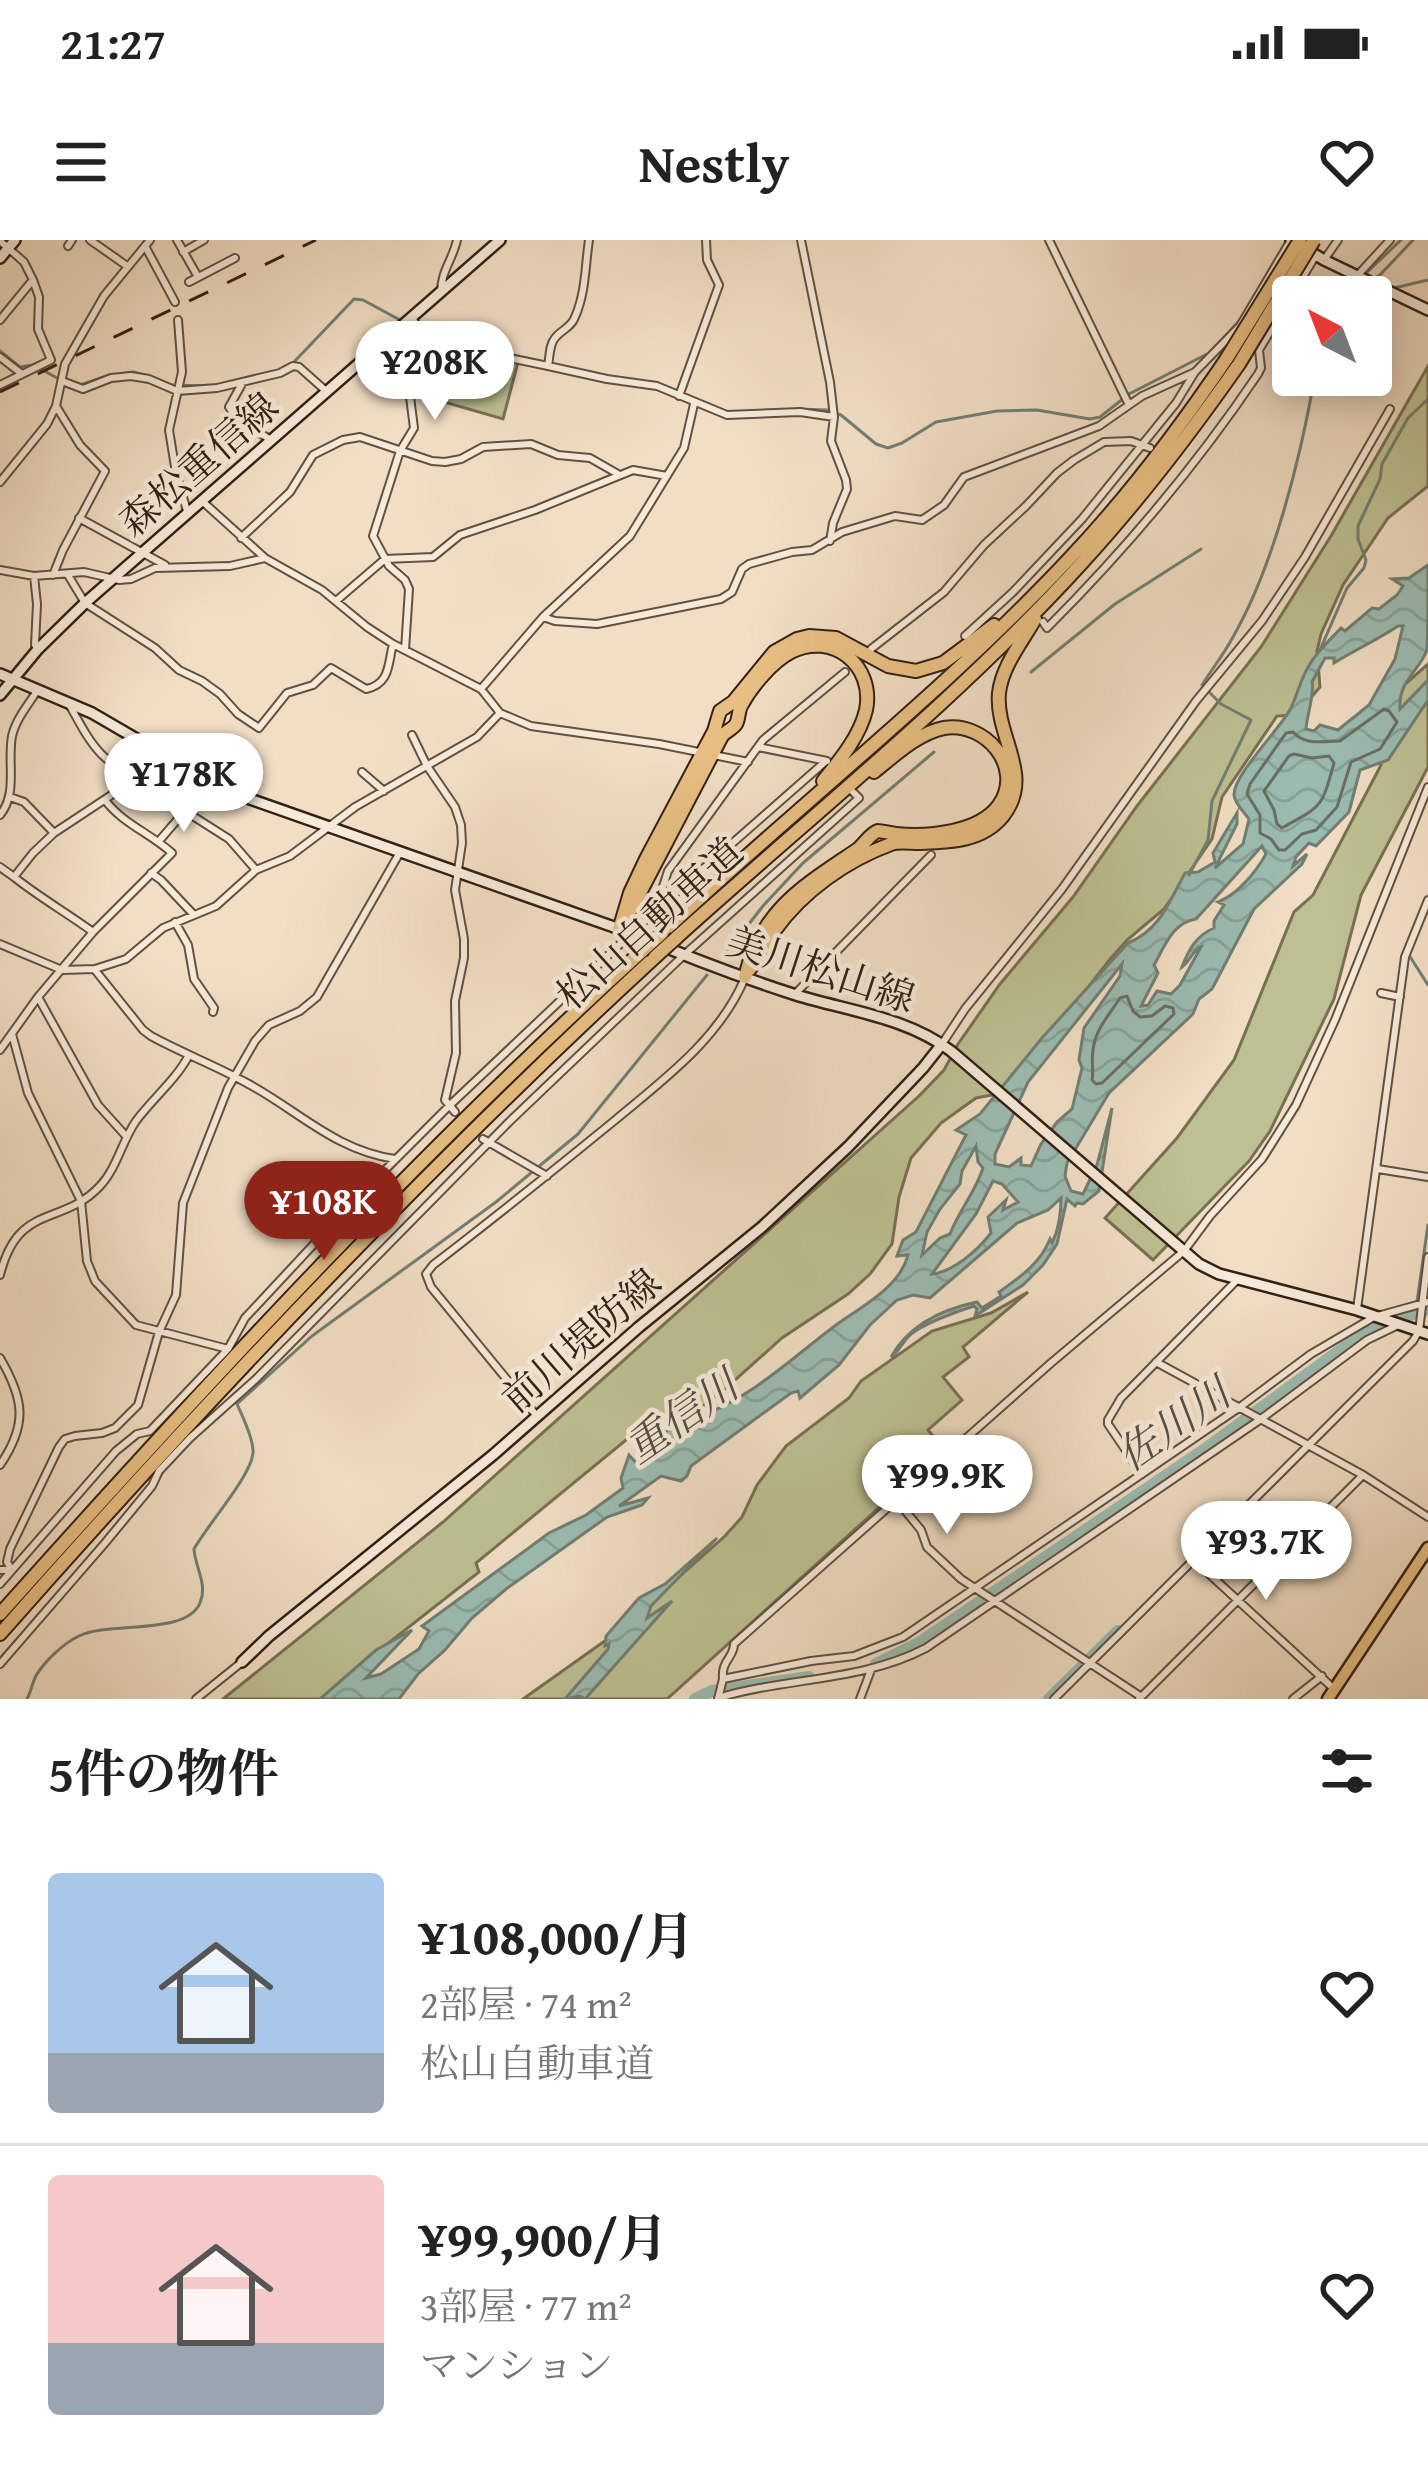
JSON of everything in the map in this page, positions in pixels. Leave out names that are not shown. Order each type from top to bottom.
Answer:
[{"type":"highway","name":"松山自動車道","points":[[1233,361],[1295,240]]},
{"type":"highway","name":"松山自動車道","points":[[669,935],[904,735],[1040,598],[1233,361],[1317,249]]},
{"type":"highway","name":"松山自動車道","points":[[0,1634],[245,1363],[649,954],[804,806],[1040,598]]},
{"type":"highway","points":[[625,932],[707,754],[720,711],[785,644],[809,636],[836,638],[888,666],[903,671],[928,669],[1040,598]]},
{"type":"highway","points":[[745,976],[792,908],[863,855],[892,843],[969,838],[1004,814],[1016,780],[1000,716],[999,691],[1040,598]]},
{"type":"highway","points":[[707,754],[736,724],[739,709],[781,658],[809,645],[836,648],[865,680],[867,705],[856,734],[804,806]]},
{"type":"highway","points":[[745,976],[764,927],[812,878],[863,845],[874,832],[956,831],[978,824],[1003,798],[1005,764],[993,743],[975,730],[934,730],[790,835]]},
{"type":"highway","name":"松山自動車道","points":[[0,1614],[244,1346],[565,1021],[649,954]]},
{"type":"main road","name":"森松重信線","points":[[0,695],[85,603],[500,240]]},
{"type":"main road","points":[[1295,240],[1357,276]]},
{"type":"main road","points":[[0,258],[8,243]]},
{"type":"main road","points":[[1392,294],[1428,310]]},
{"type":"main road","name":"美川松山線","points":[[0,674],[68,701],[220,786],[684,956],[795,994],[889,1019],[946,1048],[1199,1264],[1424,1333]]},
{"type":"main road","name":"前川堤防線","points":[[242,1661],[797,1195],[946,1048]]},
{"type":"main road","points":[[1330,1694],[1428,1548]]},
{"type":"street","points":[[90,240],[127,266]]},
{"type":"street","points":[[177,240],[198,277]]},
{"type":"street","points":[[184,251],[204,240]]},
{"type":"street","points":[[441,292],[445,266],[457,240]]},
{"type":"street","points":[[548,366],[556,335],[573,323],[577,313],[589,240]]},
{"type":"street","points":[[679,396],[719,285],[707,260],[706,240]]},
{"type":"street","points":[[802,240],[834,417],[831,441],[847,489],[830,541]]},
{"type":"street","points":[[1049,240],[1126,399]]},
{"type":"street","points":[[965,637],[1016,595],[1145,446],[1195,372],[1240,326],[1295,240]]},
{"type":"street","points":[[1302,276],[1317,249],[1338,240]]},
{"type":"street","points":[[1359,276],[1390,240]]},
{"type":"street","points":[[0,482],[31,446],[56,406],[65,364],[83,330],[149,242],[175,302]]},
{"type":"street","points":[[0,385],[51,360],[38,329],[39,296],[24,262],[8,243]]},
{"type":"street","points":[[189,282],[235,258]]},
{"type":"street","points":[[0,320],[33,280]]},
{"type":"street","points":[[405,650],[409,589],[373,536],[400,452],[414,428],[410,398],[423,333],[412,317]]},
{"type":"street","points":[[1240,326],[1272,319]]},
{"type":"street","points":[[178,320],[182,372],[170,430],[187,514]]},
{"type":"street","points":[[1042,622],[1047,628],[1078,598],[1193,466],[1258,374],[1259,350],[1272,330]]},
{"type":"street","points":[[423,333],[495,356],[657,386],[727,416],[800,412],[834,417]]},
{"type":"street","points":[[0,357],[22,374]]},
{"type":"street","points":[[62,381],[83,389],[131,376],[177,391],[218,388],[292,366],[326,392]]},
{"type":"street","points":[[543,617],[597,624],[709,603],[732,592],[749,564],[812,550],[842,532],[895,516],[922,520],[944,505],[964,477],[1099,426],[1126,399],[1195,372]]},
{"type":"street","points":[[243,382],[229,407],[237,419],[271,440]]},
{"type":"street","points":[[482,689],[543,617],[630,536],[684,448],[694,404]]},
{"type":"street","points":[[53,575],[105,471],[80,445],[56,406]]},
{"type":"street","points":[[946,1048],[965,1009],[1062,889],[1196,700],[1262,621],[1390,409]]},
{"type":"street","points":[[241,538],[290,492],[320,450],[360,437],[400,452],[455,461],[483,447],[531,444],[558,455],[590,458],[618,475]]},
{"type":"street","points":[[871,649],[944,592],[1057,473],[1104,442],[1145,446]]},
{"type":"street","points":[[1182,461],[1193,466]]},
{"type":"street","points":[[336,602],[385,559],[433,556],[460,536],[633,470],[667,476]]},
{"type":"street","points":[[202,501],[265,558],[322,590],[393,644],[482,689],[500,713],[548,730],[748,761]]},
{"type":"street","points":[[80,518],[169,568]]},
{"type":"street","points":[[0,570],[34,576],[84,572],[131,579],[148,570],[230,566],[265,558]]},
{"type":"street","points":[[67,574],[85,603],[155,648],[179,670],[202,680],[259,728],[281,698],[314,685],[332,668],[366,689],[376,686],[391,666],[393,644]]},
{"type":"street","points":[[34,576],[38,649]]},
{"type":"street","points":[[656,911],[668,871],[758,747],[845,672]]},
{"type":"street","points":[[0,815],[10,797],[11,740],[38,690]]},
{"type":"street","points":[[68,701],[99,754],[128,773],[148,774],[185,811],[230,839],[256,870]]},
{"type":"street","points":[[0,944],[62,970],[95,969],[126,958],[154,934],[222,903],[256,870],[290,856],[384,791],[477,737],[500,713]]},
{"type":"street","points":[[412,735],[459,815],[462,843],[455,890],[464,958],[455,1000],[456,1054],[445,1100],[452,1109]]},
{"type":"street","points":[[14,878],[54,833],[122,788],[142,740]]},
{"type":"street","points":[[0,1584],[116,1450],[137,1434],[150,1431],[228,1349],[245,1318],[395,1160],[452,1109],[625,932],[656,911],[828,762],[758,747]]},
{"type":"street","points":[[362,772],[384,791]]},
{"type":"street","points":[[1397,1324],[1367,1340],[926,1648],[871,1670],[718,1697],[723,1665],[734,1644],[1181,1249],[1262,1160],[1296,1105],[1335,1020],[1428,787]]},
{"type":"street","points":[[0,1664],[190,1438],[256,1378],[486,1142],[859,798],[853,792]]},
{"type":"street","points":[[10,797],[24,802],[54,833]]},
{"type":"street","points":[[0,1050],[92,932],[172,853],[122,819],[105,800]]},
{"type":"street","points":[[160,841],[185,811]]},
{"type":"street","points":[[12,1570],[7,1562],[10,1549],[65,1439],[115,1428],[138,1405],[159,1332],[176,1295],[183,1203],[235,1077],[269,1024],[317,997],[400,852]]},
{"type":"street","points":[[795,994],[931,855]]},
{"type":"street","points":[[0,867],[92,932]]},
{"type":"street","points":[[151,873],[193,914]]},
{"type":"street","points":[[1357,1310],[1407,949],[1428,900]]},
{"type":"street","points":[[175,922],[188,944],[194,979],[213,1012]]},
{"type":"street","points":[[95,969],[143,1030],[235,1077],[339,1143],[395,1160]]},
{"type":"street","points":[[537,1417],[431,1287],[426,1274],[540,1171],[694,1052],[726,1013],[745,976]]},
{"type":"street","points":[[1381,993],[1400,997]]},
{"type":"street","points":[[38,997],[98,1105],[127,1137]]},
{"type":"street","points":[[12,1034],[28,1093],[81,1201],[89,1272],[142,1327],[228,1349]]},
{"type":"street","points":[[0,1275],[9,1247],[28,1225],[81,1201],[108,1177],[127,1137],[189,1055]]},
{"type":"street","points":[[486,1142],[540,1171]]},
{"type":"street","points":[[1378,1168],[1428,1177]]},
{"type":"street","points":[[1054,1699],[1424,1333],[1420,1318],[1428,1257]]},
{"type":"street","points":[[1142,1474],[1108,1420],[1121,1398],[1237,1279]]},
{"type":"street","points":[[723,1681],[854,1656],[922,1626],[1241,1408],[1311,1354],[1377,1318],[1423,1304]]},
{"type":"street","points":[[0,1358],[20,1407],[15,1440],[0,1465]]},
{"type":"street","points":[[1156,1362],[1363,1475],[1428,1517]]},
{"type":"street","points":[[903,1508],[927,1547],[961,1579],[1142,1698],[1363,1475]]},
{"type":"street","points":[[1194,1560],[1322,1676],[1330,1694]]},
{"type":"street","points":[[0,1570],[12,1570]]},
{"type":"street","points":[[196,1699],[242,1661]]},
{"type":"street","points":[[860,1699],[871,1670]]},
{"type":"street","points":[[1293,1699],[1322,1676]]},
{"type":"green space","points":[[428,337],[518,362],[503,419],[413,393]]},
{"type":"green space","points":[[1428,366],[1428,486],[1388,518],[1343,585],[1317,651],[1320,687],[1296,715],[1277,716],[1222,797],[1212,839],[1164,909],[1111,958],[1013,1091],[976,1098],[941,1123],[911,1158],[892,1244],[870,1274],[782,1338],[690,1416],[654,1417],[476,1563],[479,1572],[391,1641],[339,1699],[223,1699],[443,1522],[944,1070],[1000,984],[1073,897],[1261,647]]},
{"type":"green space","points":[[1428,664],[1428,767],[1361,895],[1334,999],[1270,1131],[1249,1161],[1153,1260],[1105,1218],[1177,1138],[1234,1060],[1294,912],[1313,895],[1381,765],[1369,716]]},
{"type":"green space","points":[[1028,1292],[963,1347],[969,1357],[943,1377],[962,1400],[928,1430],[944,1449],[667,1699],[523,1699],[616,1633],[725,1536],[786,1446],[849,1398],[861,1381],[932,1331],[991,1313]]},
{"type":"water","points":[[1428,565],[1427,650],[1405,684],[1400,709],[1428,680],[1428,700],[1388,760],[1360,770],[1349,812],[1316,846],[1309,843],[1293,866],[1307,854],[1302,864],[1254,909],[1212,989],[1199,999],[1193,1014],[1109,1093],[1067,1163],[1065,1176],[1071,1191],[1083,1194],[1097,1165],[1112,1108],[1099,1191],[1075,1206],[1067,1199],[1057,1244],[1043,1265],[1023,1285],[975,1316],[974,1306],[916,1331],[891,1357],[907,1336],[928,1320],[977,1302],[982,1308],[1001,1296],[999,1292],[1035,1263],[1050,1239],[1052,1243],[1061,1198],[1048,1210],[1017,1223],[930,1298],[913,1295],[897,1300],[839,1365],[800,1398],[798,1391],[791,1393],[691,1466],[681,1481],[661,1476],[619,1506],[648,1498],[642,1505],[607,1517],[506,1589],[472,1618],[399,1699],[320,1699],[376,1650],[412,1630],[366,1678],[381,1674],[419,1649],[429,1631],[422,1626],[549,1533],[586,1515],[623,1488],[621,1478],[629,1455],[641,1468],[655,1450],[643,1440],[741,1396],[897,1277],[908,1255],[897,1256],[903,1240],[916,1232],[966,1135],[956,1130],[980,1114],[1128,943],[1156,923],[1185,873],[1215,862],[1213,853],[1237,813],[1237,824],[1215,868],[1243,844],[1249,819],[1235,798],[1236,786],[1291,708],[1310,664],[1341,628],[1345,631],[1397,595],[1403,586],[1392,579],[1409,578]],"holes":[[[1398,626],[1403,626],[1395,659],[1369,705],[1338,730],[1320,725],[1314,731],[1306,729],[1312,682],[1325,658],[1334,658],[1334,663]],[[1262,846],[1266,854],[1251,875],[1218,902],[1224,905],[1214,928],[1190,949],[1182,967],[1201,947],[1180,985],[1171,994],[1157,991],[1148,1005],[1141,1006],[1158,973],[1154,965],[1166,943],[1181,925],[1196,919]],[[1122,964],[1120,976],[1084,1028],[1082,1068],[1072,1109],[1041,1144],[1031,1166],[1021,1165],[1021,1158],[1009,1167],[995,1164],[995,1154],[1028,1082]],[[976,1146],[983,1168],[976,1185],[950,1234],[922,1255],[927,1232],[960,1184]],[[993,1181],[1002,1184],[1018,1202],[1003,1210],[1006,1200],[988,1217],[991,1233],[972,1253],[932,1274],[976,1214]]]},
{"type":"water","points":[[717,1538],[651,1606],[647,1618],[672,1601],[585,1699],[565,1699],[608,1649],[606,1636],[639,1598],[665,1584]]},
{"type":"waterway","points":[[1363,276],[1401,240]]},
{"type":"waterway","points":[[1378,276],[1413,240]]},
{"type":"waterway","points":[[1392,289],[1428,280]]},
{"type":"waterway","points":[[293,363],[354,299],[400,320]]},
{"type":"waterway","points":[[798,409],[841,415],[876,444],[888,448],[936,422],[997,411],[1037,410],[1090,419],[1211,352],[1238,322]]},
{"type":"waterway","points":[[0,351],[20,367],[33,365]]},
{"type":"waterway","points":[[41,369],[71,381]]},
{"type":"waterway","points":[[119,374],[151,377]]},
{"type":"waterway","points":[[80,385],[110,375]]},
{"type":"waterway","points":[[618,378],[656,383]]},
{"type":"waterway","points":[[171,385],[209,386]]},
{"type":"waterway","points":[[1189,875],[1208,840],[1212,801],[1251,720],[1221,704],[1202,685],[1261,578],[1294,475],[1311,396]]},
{"type":"waterway","points":[[1320,650],[1347,588],[1364,568],[1358,526],[1382,464],[1408,418],[1428,399]]},
{"type":"waterway","points":[[1031,672],[1115,604],[1201,549]]},
{"type":"waterway","points":[[723,957],[803,863],[934,752]]},
{"type":"waterway","points":[[1409,955],[1428,985]]},
{"type":"waterway","points":[[27,1699],[45,1663],[79,1636],[164,1624],[192,1613],[203,1589],[194,1549],[252,1460],[251,1438],[237,1404],[312,1336],[496,1202],[578,1134],[707,975]]},
{"type":"waterway","points":[[1417,1302],[1428,1225]]},
{"type":"waterway","name":"佐川川","points":[[876,1664],[919,1643],[1205,1449],[1355,1339],[1428,1309]]},
{"type":"waterway","points":[[1049,1699],[1118,1631]]},
{"type":"waterway","name":"佐川川","points":[[695,1699],[712,1691],[809,1677]]},
{"type":"railway","points":[[0,392],[316,240]]},
{"type":"water label","name":"重信川","points":[[681,1416]]}]
